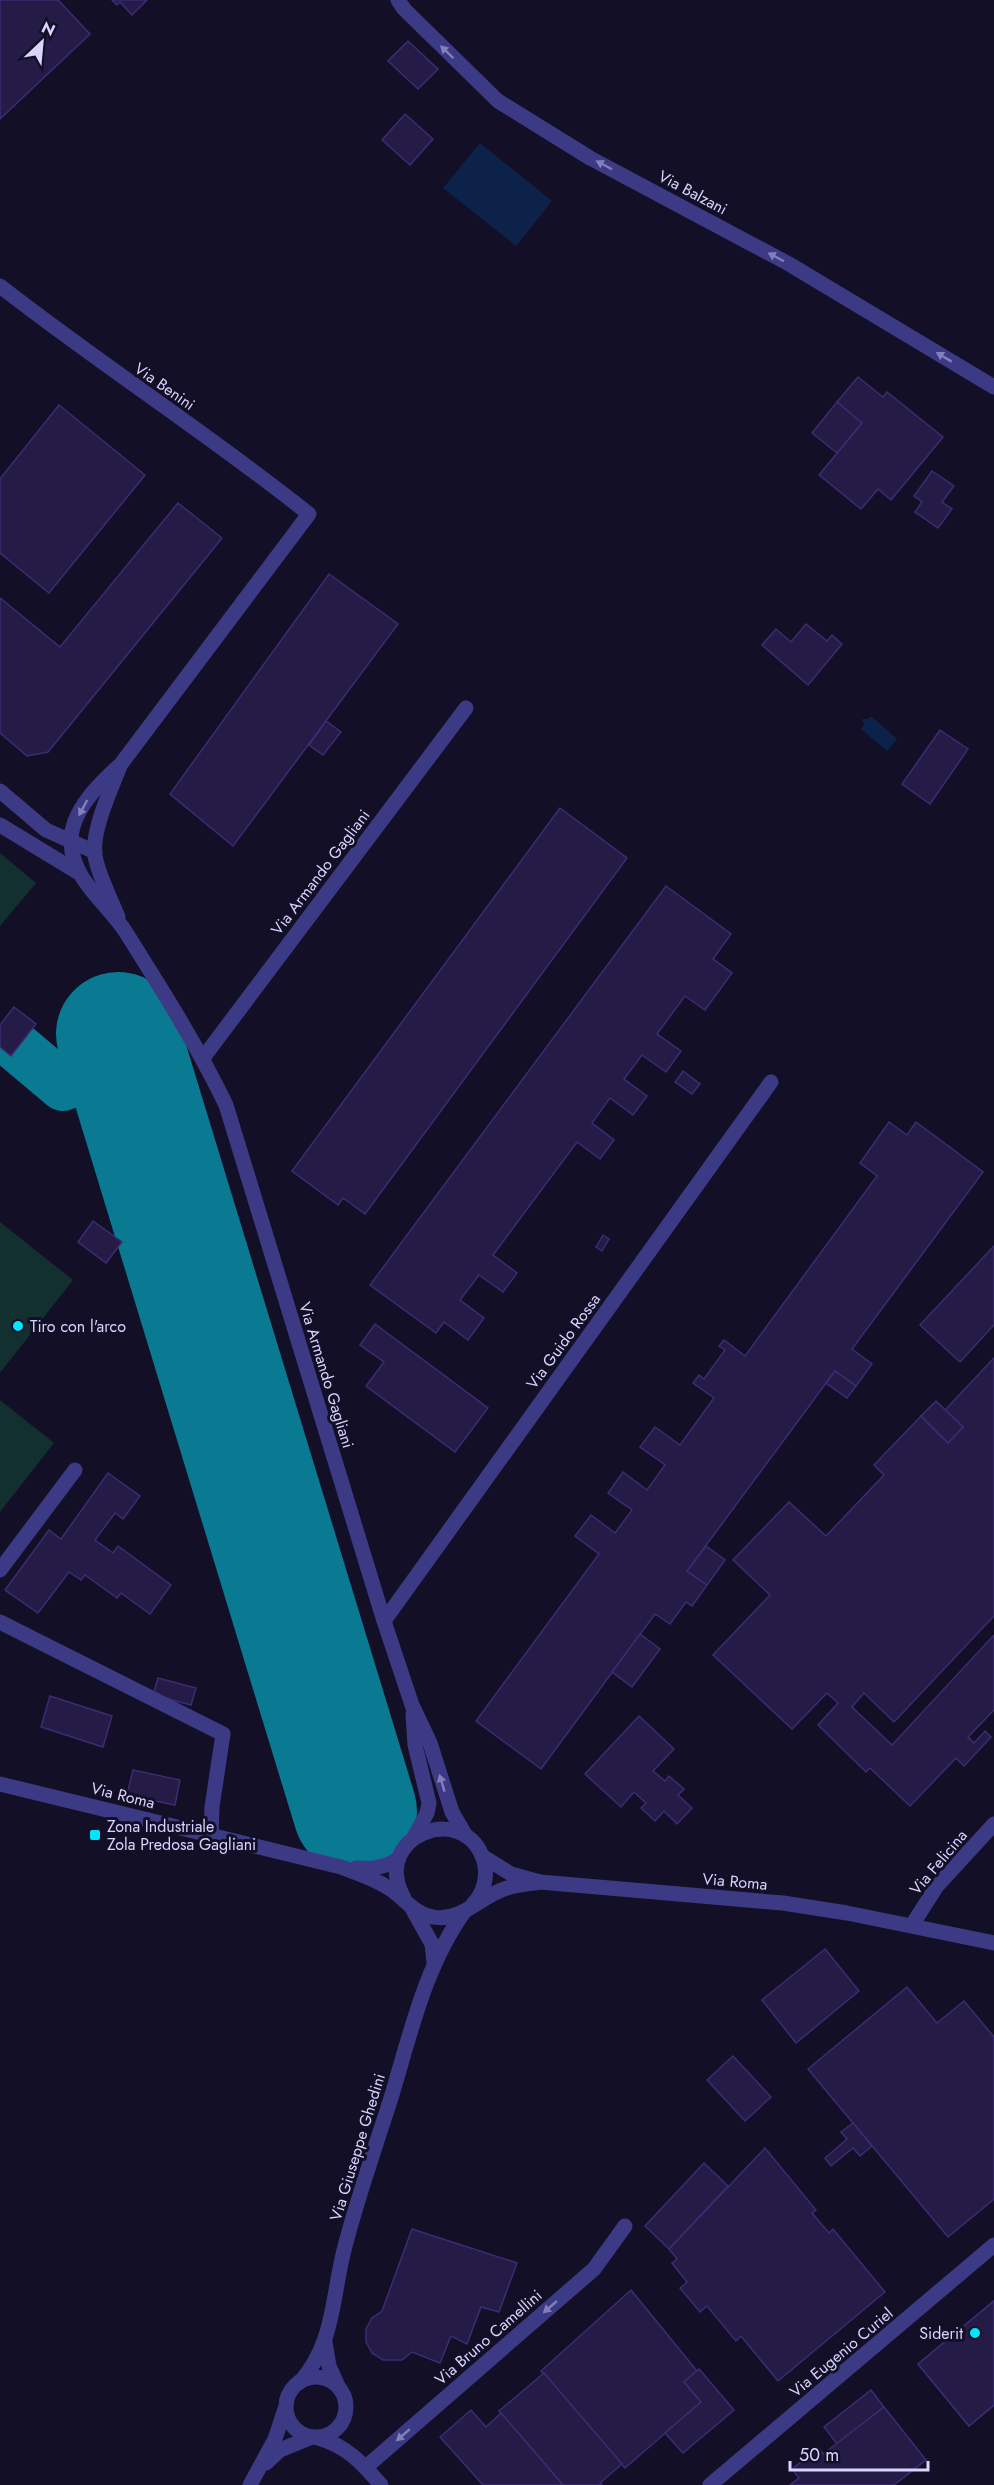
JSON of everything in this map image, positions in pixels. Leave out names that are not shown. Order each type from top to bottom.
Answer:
[{"type":"street","name":"Via Balzani","points":[[398,0],[404,9],[498,101],[590,158],[789,264],[994,387]]},
{"type":"street","name":"Via Benini","points":[[0,286],[64,336],[269,482],[309,514]]},
{"type":"street","name":"Via Armando Gagliani","points":[[123,928],[88,887],[73,860],[71,840],[78,816],[100,783],[121,764],[309,514]]},
{"type":"street","name":"Via Armando Gagliani","points":[[203,1058],[466,708]]},
{"type":"street","name":"Via Armando Gagliani","points":[[121,764],[102,813],[95,852],[99,873],[123,928],[203,1058],[226,1105],[384,1622],[412,1705],[430,1743],[452,1812],[466,1836]]},
{"type":"street","points":[[0,791],[46,830],[95,852]]},
{"type":"street","name":"Via Armando Gagliani","points":[[0,825],[81,874]]},
{"type":"street","name":"Via Guido Rossa","points":[[384,1622],[771,1082]]},
{"type":"street","points":[[0,1570],[75,1470]]},
{"type":"street","points":[[0,1622],[223,1734],[212,1807],[211,1837]]},
{"type":"street","name":"Via Armando Gagliani","points":[[412,1705],[415,1745],[429,1803],[427,1813],[414,1838]]},
{"type":"street","name":"Via Roma","points":[[0,1784],[341,1867],[365,1875],[389,1888],[407,1903],[431,1917],[443,1918],[468,1909],[505,1888],[540,1882]]},
{"type":"street","name":"Via Felicina","points":[[919,1926],[937,1886],[994,1824]]},
{"type":"street","points":[[407,1903],[396,1877],[398,1859],[407,1845],[423,1832],[442,1828],[466,1836]]},
{"type":"street","name":"Via Roma","points":[[466,1836],[482,1856],[497,1867],[511,1874],[540,1882],[783,1903],[919,1926],[994,1943]]},
{"type":"street","points":[[468,1909],[482,1892],[486,1880],[482,1856]]},
{"type":"street","name":"Via Roma","points":[[341,1867],[375,1869],[398,1859]]},
{"type":"street","name":"Via Giuseppe Ghedini","points":[[407,1903],[424,1927],[432,1944],[434,1965]]},
{"type":"street","name":"Via Giuseppe Ghedini","points":[[300,2382],[313,2367],[325,2342],[344,2248],[434,1965],[447,1936],[468,1909]]},
{"type":"street","name":"Via Bruno Camellini","points":[[361,2462],[594,2269],[625,2226]]},
{"type":"street","name":"Via Eugenio Curiel","points":[[710,2485],[994,2245]]},
{"type":"street","name":"Via Giuseppe Ghedini","points":[[325,2342],[329,2366],[338,2386]]},
{"type":"street","points":[[251,2482],[275,2439],[290,2392],[300,2382],[315,2377],[331,2381],[338,2386],[346,2403],[347,2433],[361,2462]]},
{"type":"street","points":[[286,2407],[291,2423],[303,2435],[334,2442],[361,2462],[381,2485]]},
{"type":"street","points":[[251,2482],[268,2460],[280,2450],[332,2433],[345,2416]]},
{"type":"green space","points":[[0,853],[36,883],[0,926]]},
{"type":"green space","name":"Tiro con l'arco","points":[[0,1222],[73,1280],[0,1373]]},
{"type":"green space","points":[[0,1400],[54,1443],[0,1512]]},
{"type":"water","points":[[480,143],[552,201],[516,246],[443,188]]},
{"type":"water","points":[[871,716],[897,739],[887,751],[861,729],[864,725],[862,719],[868,719]]},
{"type":"building","points":[[0,0],[58,0],[90,34],[0,119]]},
{"type":"building","points":[[112,0],[147,0],[132,15],[120,2],[117,5]]},
{"type":"building","points":[[408,41],[438,69],[418,89],[388,61]]},
{"type":"building","points":[[405,114],[433,139],[410,165],[382,140]]},
{"type":"building","points":[[858,377],[883,397],[887,392],[943,437],[891,500],[878,489],[861,509],[819,475],[862,423],[837,402]]},
{"type":"building","points":[[837,402],[862,423],[837,453],[812,433]]},
{"type":"building","points":[[59,405],[145,475],[49,593],[0,553],[0,479]]},
{"type":"building","points":[[932,471],[954,486],[942,502],[952,509],[938,528],[915,512],[922,502],[914,496]]},
{"type":"building","points":[[178,503],[222,538],[48,752],[27,756],[0,733],[0,598],[60,647]]},
{"type":"building","points":[[329,574],[398,624],[233,846],[170,794]]},
{"type":"building","points":[[806,624],[827,641],[832,635],[842,644],[808,685],[762,645],[776,629],[791,642]]},
{"type":"building","points":[[326,721],[341,732],[323,755],[309,745]]},
{"type":"building","points":[[940,730],[968,749],[930,804],[902,784]]},
{"type":"building","points":[[560,808],[627,858],[365,1214],[343,1198],[338,1205],[292,1171]]},
{"type":"building","points":[[666,886],[731,934],[713,959],[732,973],[705,1010],[685,996],[657,1034],[681,1051],[666,1072],[642,1055],[624,1079],[647,1096],[633,1115],[610,1098],[592,1123],[614,1140],[600,1159],[577,1142],[493,1255],[517,1273],[503,1292],[479,1275],[460,1300],[484,1318],[468,1340],[444,1322],[436,1333],[370,1285]]},
{"type":"building","points":[[14,1007],[36,1024],[11,1056],[0,1047],[0,1025]]},
{"type":"building","points":[[683,1071],[700,1084],[692,1094],[675,1082]]},
{"type":"building","points":[[889,1122],[907,1135],[916,1122],[983,1172],[852,1349],[872,1364],[856,1386],[835,1371],[687,1571],[707,1585],[692,1606],[686,1602],[670,1624],[655,1614],[541,1769],[476,1721],[599,1554],[575,1536],[591,1515],[615,1533],[632,1510],[608,1493],[623,1472],[647,1490],[665,1465],[640,1447],[655,1427],[680,1445],[714,1398],[693,1383],[699,1375],[704,1379],[725,1350],[719,1346],[724,1340],[745,1356],[877,1176],[860,1163]]},
{"type":"building","points":[[93,1221],[122,1242],[106,1263],[78,1242]]},
{"type":"building","points":[[603,1235],[609,1239],[602,1251],[596,1247]]},
{"type":"building","points":[[994,1246],[994,1325],[960,1362],[920,1325]]},
{"type":"building","points":[[375,1324],[488,1408],[455,1452],[366,1386],[384,1362],[360,1345]]},
{"type":"building","points":[[994,1358],[994,1616],[894,1722],[864,1693],[852,1707],[892,1745],[994,1635],[994,1710],[968,1737],[974,1743],[985,1731],[991,1737],[964,1766],[956,1758],[910,1806],[870,1768],[866,1772],[818,1725],[838,1703],[827,1693],[792,1729],[713,1655],[770,1595],[733,1560],[789,1502],[826,1536],[884,1475],[874,1465],[921,1416],[948,1443],[963,1427],[945,1410]]},
{"type":"building","points":[[835,1371],[856,1386],[847,1398],[826,1383]]},
{"type":"building","points":[[936,1401],[963,1427],[948,1443],[921,1416]]},
{"type":"building","points":[[108,1473],[140,1496],[123,1519],[115,1513],[95,1540],[113,1553],[118,1546],[171,1585],[150,1614],[121,1593],[117,1598],[85,1575],[81,1580],[69,1572],[38,1613],[5,1590],[49,1530],[61,1539]]},
{"type":"building","points":[[706,1546],[725,1560],[707,1585],[687,1571]]},
{"type":"building","points":[[640,1634],[660,1649],[632,1687],[612,1672]]},
{"type":"building","points":[[158,1678],[196,1688],[191,1705],[153,1695]]},
{"type":"building","points":[[50,1696],[112,1716],[103,1747],[41,1727]]},
{"type":"building","points":[[639,1716],[674,1749],[653,1771],[665,1781],[669,1776],[684,1789],[678,1795],[692,1808],[677,1824],[664,1811],[655,1821],[641,1808],[646,1803],[634,1792],[621,1807],[585,1774]]},
{"type":"building","points":[[133,1770],[180,1780],[175,1805],[127,1795]]},
{"type":"building","points":[[825,1949],[859,1991],[796,2043],[762,2000]]},
{"type":"building","points":[[907,1987],[937,2023],[964,2001],[994,2037],[994,2199],[948,2237],[808,2069]]},
{"type":"building","points":[[733,2056],[771,2097],[745,2121],[707,2080]]},
{"type":"building","points":[[853,2123],[872,2146],[860,2156],[853,2148],[831,2166],[825,2158],[847,2139],[841,2132]]},
{"type":"building","points":[[765,2148],[816,2210],[812,2213],[829,2233],[833,2229],[885,2292],[778,2381],[741,2336],[736,2341],[707,2306],[700,2312],[680,2288],[687,2282],[672,2263],[677,2259],[669,2249]]},
{"type":"building","points":[[704,2163],[728,2186],[669,2249],[645,2226]]},
{"type":"building","points":[[412,2229],[517,2263],[499,2312],[481,2307],[467,2344],[451,2336],[440,2363],[412,2352],[402,2360],[383,2360],[372,2353],[366,2342],[366,2329],[372,2318],[382,2311]]},
{"type":"building","points":[[631,2290],[697,2371],[684,2382],[701,2402],[625,2468],[541,2371]]},
{"type":"building","name":"Siderit","points":[[994,2301],[994,2405],[969,2426],[918,2364]]},
{"type":"building","name":"Siderit","points":[[994,2301],[994,2405],[969,2426],[918,2364]]},
{"type":"building","points":[[699,2369],[734,2410],[683,2453],[665,2433],[701,2402],[684,2382]]},
{"type":"building","points":[[544,2373],[622,2464],[600,2483],[602,2485],[563,2485],[499,2411]]},
{"type":"building","points":[[871,2390],[884,2407],[837,2444],[824,2427]]},
{"type":"building","points":[[884,2407],[926,2460],[894,2485],[790,2485],[799,2478],[792,2469],[819,2448],[823,2454]]},
{"type":"building","points":[[471,2410],[486,2427],[501,2413],[563,2485],[483,2485],[440,2437]]},
{"type":"taxiway","points":[[18,1048],[63,1086],[126,1060]]},
{"type":"runway","points":[[118,1034],[355,1811]]},
{"type":"place","name":"Tiro con l'arco","points":[[18,1326]]},
{"type":"place","name":"Zona Industriale Zola Predosa Gagliani","points":[[95,1835]]},
{"type":"place","name":"Siderit","points":[[975,2333]]}]
